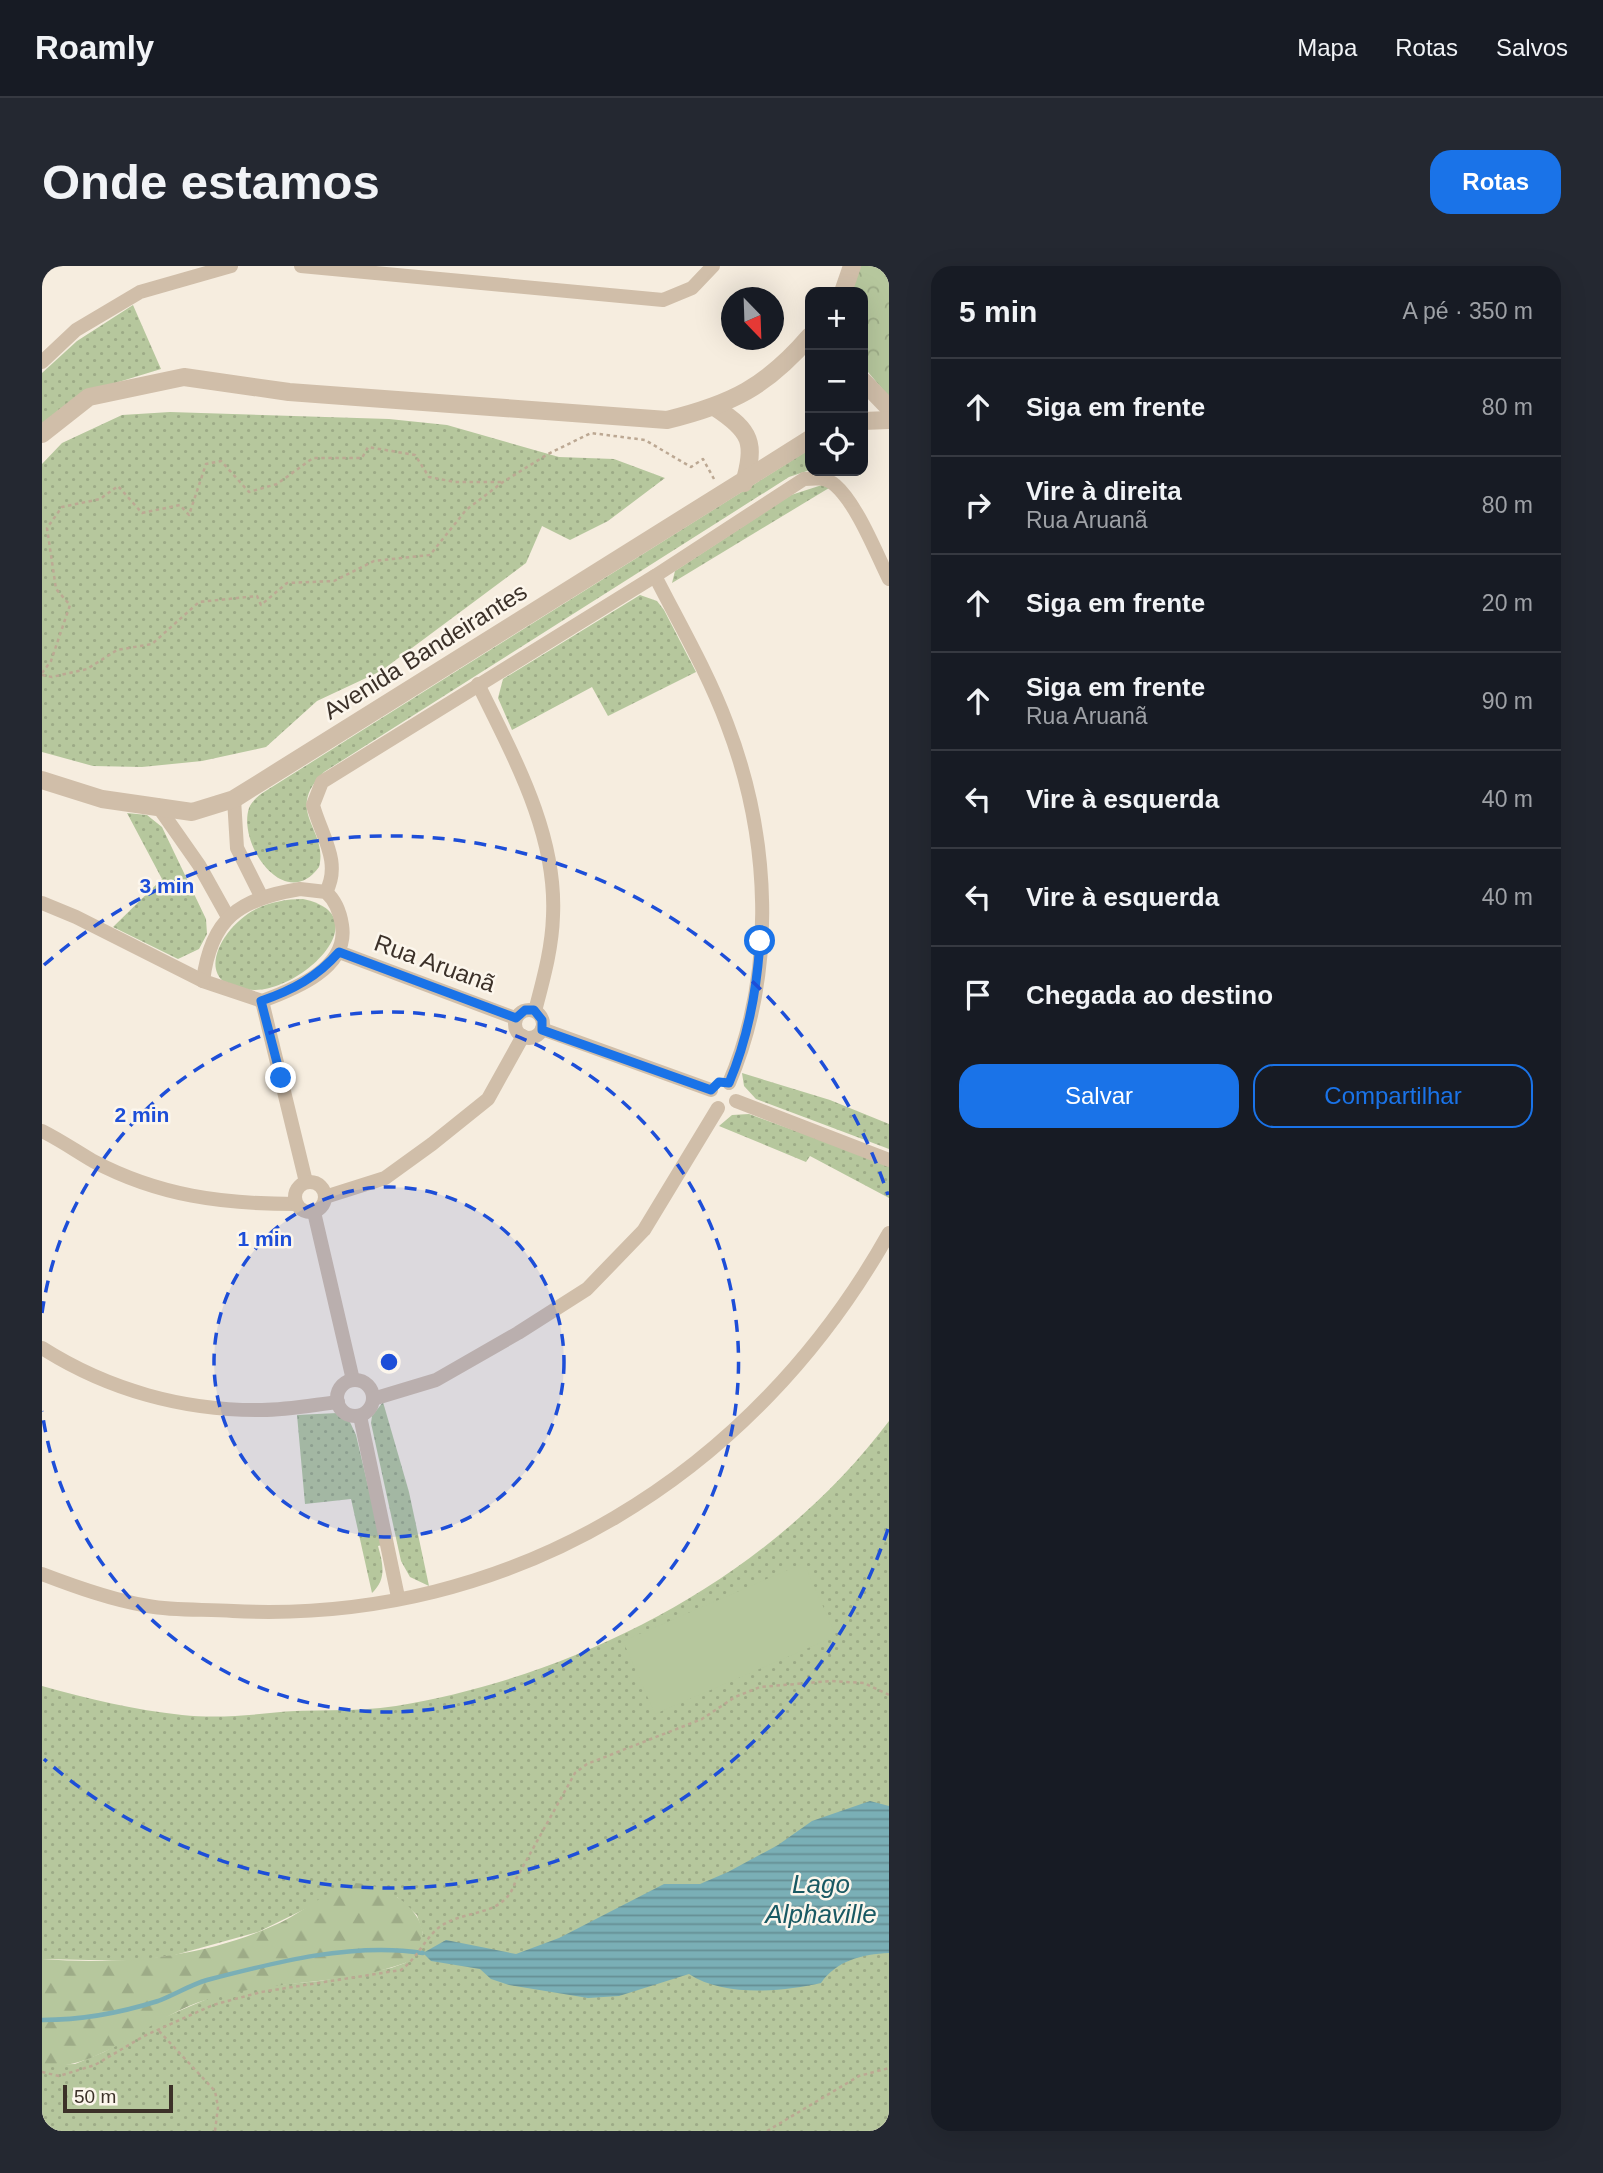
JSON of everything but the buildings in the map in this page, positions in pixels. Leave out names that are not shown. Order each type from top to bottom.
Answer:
[{"type":"street","points":[[42,362],[76,330],[140,292],[231,266]]},
{"type":"street","points":[[301,266],[663,300],[692,288],[713,266]]},
{"type":"street","points":[[845,287],[851,267]]},
{"type":"street","points":[[42,434],[89,397],[184,377],[289,392],[667,420],[716,408],[744,394],[771,375],[805,341]]},
{"type":"street","points":[[868,386],[889,408]]},
{"type":"street","points":[[716,408],[737,422],[751,446],[751,459],[744,483]]},
{"type":"street","points":[[868,421],[889,420]]},
{"type":"street","name":"Avenida Bandeirantes","points":[[42,780],[103,799],[192,812],[233,799],[744,483],[805,442]]},
{"type":"street","points":[[326,892],[332,880],[333,859],[313,805],[322,782],[655,576],[804,479],[819,477],[834,484],[847,500],[889,579]]},
{"type":"street","points":[[655,576],[727,724],[743,770],[759,858],[763,893],[759,963],[746,1032],[729,1083]]},
{"type":"street","points":[[478,684],[523,777],[546,845],[554,915],[547,967],[534,1011]]},
{"type":"street","points":[[233,799],[237,848],[262,898]]},
{"type":"street","points":[[157,805],[199,865],[228,917]]},
{"type":"street","points":[[42,903],[76,917],[202,981],[261,1001],[301,984],[322,971],[339,952],[344,936],[341,913],[326,892],[300,889],[262,898],[228,917],[217,929],[206,952],[202,981]]},
{"type":"street","name":"Rua Aruanã","points":[[339,952],[516,1018]]},
{"type":"street","points":[[261,1001],[306,1182]]},
{"type":"street","points":[[525,1010],[534,1011],[542,1020],[542,1030],[534,1037],[523,1037],[515,1029],[516,1018],[525,1010]]},
{"type":"street","points":[[542,1030],[711,1090]]},
{"type":"street","points":[[325,1197],[385,1178],[432,1144],[488,1098],[523,1037]]},
{"type":"street","points":[[719,1082],[729,1083],[737,1091],[736,1101],[728,1109],[718,1108],[710,1101],[711,1090],[719,1082]]},
{"type":"street","points":[[736,1101],[889,1160]]},
{"type":"street","points":[[373,1399],[436,1380],[518,1334],[587,1289],[644,1230],[718,1108]]},
{"type":"street","points":[[42,1131],[104,1166],[183,1195],[236,1204],[296,1205],[304,1211],[314,1212],[323,1205],[325,1197],[319,1185],[306,1182]]},
{"type":"street","points":[[296,1205],[295,1191],[306,1182]]},
{"type":"street","points":[[314,1212],[352,1380]]},
{"type":"street","points":[[42,1574],[83,1590],[149,1606],[278,1613],[362,1605],[398,1597],[432,1594],[519,1565],[569,1544],[663,1488],[714,1450],[756,1412],[798,1365],[853,1293],[889,1233]]},
{"type":"street","points":[[42,1348],[77,1371],[121,1388],[187,1403],[264,1410],[338,1402]]},
{"type":"street","points":[[352,1380],[367,1384],[373,1399],[369,1409],[360,1416],[345,1413],[338,1402],[340,1389],[352,1380]]},
{"type":"street","points":[[360,1416],[398,1597]]},
{"type":"path","points":[[503,482],[455,482],[429,477],[415,455],[368,447],[362,458],[313,458],[277,484],[249,492],[221,461],[206,464],[189,515],[180,505],[142,513],[118,486],[100,499],[62,506],[47,528],[56,589],[70,605],[51,661],[42,674],[52,677],[87,669],[117,650],[152,644],[199,602],[257,596],[261,605],[287,583],[334,581],[374,561],[430,555],[466,510],[503,482],[548,454],[591,433],[645,440],[691,467],[703,459],[723,496]]},
{"type":"path","points":[[42,2072],[59,2076],[95,2065],[158,2030],[213,2005],[261,1992],[401,1970],[414,1960],[426,1941],[440,1927],[503,1904],[513,1892],[516,1879],[575,1773],[587,1764],[702,1719],[735,1697],[760,1687],[831,1681],[864,1683],[889,1695]]},
{"type":"path","points":[[158,2030],[215,2091],[218,2107],[215,2131]]},
{"type":"path","points":[[768,2131],[859,2076],[889,2068]]},
{"type":"green space","points":[[860,266],[889,266],[889,397],[868,372],[868,287],[853,287]]},
{"type":"green space","points":[[133,305],[161,369],[112,384],[42,424],[42,373],[77,341]]},
{"type":"green space","points":[[170,412],[389,419],[447,425],[559,457],[614,459],[665,478],[608,521],[570,540],[542,526],[526,563],[381,671],[317,701],[266,747],[202,761],[142,767],[93,766],[42,752],[42,464],[62,443],[122,415]]},
{"type":"green space","points":[[805,452],[805,472],[789,477],[324,772],[312,786],[307,798],[307,810],[320,854],[319,867],[306,879],[292,882],[279,878],[267,869],[257,855],[247,823],[249,808],[260,795]]},
{"type":"green space","points":[[822,485],[829,488],[672,583],[675,571],[791,495]]},
{"type":"green space","points":[[640,595],[657,601],[664,610],[696,672],[608,716],[592,687],[512,730],[498,698],[503,679]]},
{"type":"green space","points":[[127,813],[147,815],[162,827],[206,919],[207,934],[199,949],[178,959],[113,927],[162,879]]},
{"type":"green space","points":[[303,899],[325,907],[335,920],[334,935],[326,950],[312,965],[294,978],[255,990],[234,987],[222,980],[216,970],[216,957],[221,943],[242,918],[256,909],[279,901]]},
{"type":"green space","points":[[742,1073],[830,1100],[889,1124],[889,1149],[756,1099],[744,1086]]},
{"type":"green space","points":[[749,1114],[885,1163],[889,1166],[889,1198],[810,1156],[806,1162],[719,1126],[732,1115]]},
{"type":"green space","points":[[383,1402],[409,1492],[429,1586],[410,1577],[401,1561],[371,1423],[372,1416]]},
{"type":"green space","points":[[337,1413],[349,1420],[356,1435],[382,1545],[378,1546],[382,1577],[372,1593],[351,1499],[305,1504],[297,1415]]},
{"type":"green space","points":[[889,1421],[889,2131],[42,2131],[42,2065],[75,2064],[104,2052],[165,2017],[214,1996],[253,1987],[320,1981],[391,1968],[405,1963],[423,1934],[417,1915],[397,1897],[307,1908],[258,1932],[175,1955],[135,1961],[42,1959],[42,1686],[147,1710],[193,1716],[227,1716],[396,1706],[467,1691],[537,1670],[605,1643],[670,1610],[732,1571],[789,1526],[842,1476]]},
{"type":"green space","points":[[804,1563],[836,1636],[655,1714],[623,1641]]},
{"type":"green space","points":[[355,1883],[388,1892],[408,1905],[415,1914],[423,1934],[413,1955],[405,1963],[351,1976],[215,1997],[172,2014],[98,2055],[60,2066],[42,2065],[42,1959],[131,1960],[219,1945],[275,1925],[334,1891]]},
{"type":"water","name":"Lago Alphaville","points":[[870,1801],[889,1806],[889,1953],[851,1960],[834,1969],[821,1983],[789,1989],[735,1989],[718,1986],[689,1974],[619,1996],[588,1998],[509,1985],[491,1979],[480,1969],[431,1961],[423,1953],[446,1940],[516,1954],[559,1938],[664,1884],[700,1884],[728,1872],[778,1845],[812,1821]]},
{"type":"waterway","points":[[42,2020],[86,2017],[129,2009],[158,2001],[207,1980],[315,1956],[369,1950],[423,1953]]},
{"type":"route","points":[[281,1078],[261,1001],[281,994],[322,971],[339,952],[516,1018],[525,1010],[534,1010],[541,1016],[542,1030],[711,1090],[719,1082],[729,1083],[737,1066],[753,1000],[760,941]]}]
